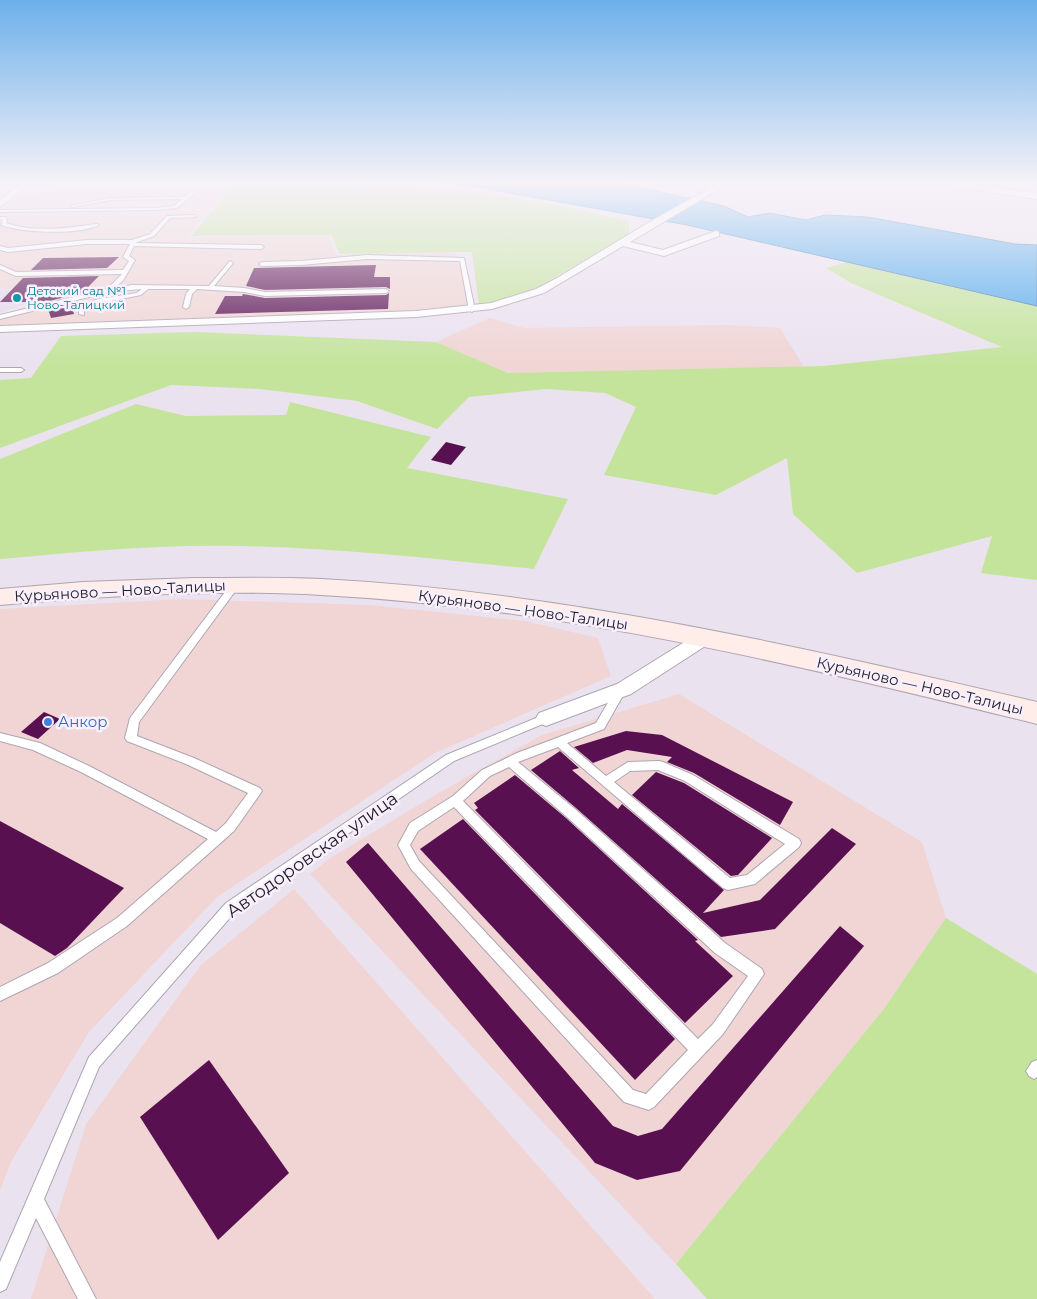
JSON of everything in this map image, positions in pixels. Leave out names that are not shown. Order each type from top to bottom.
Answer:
[{"type":"main road","name":"Курьяново — Ново-Талицы","points":[[0,584],[148,574],[241,572],[337,575],[455,584],[568,598],[708,623],[1037,697]]},
{"type":"main road","name":"Курьяново — Ново-Талицы","points":[[0,597],[141,587],[234,586],[337,588],[455,598],[567,612],[706,638],[916,684],[1037,713]]},
{"type":"street","points":[[0,329],[396,315],[472,310],[514,300],[540,291],[619,244]]},
{"type":"street","points":[[628,244],[664,253],[690,244]]},
{"type":"street","name":"Автодоровская улица","points":[[546,718],[621,690],[706,638]]},
{"type":"lane","points":[[0,248],[8,250],[71,244]]},
{"type":"lane","points":[[109,290],[125,272],[132,260],[126,257],[131,244]]},
{"type":"lane","points":[[146,244],[174,247],[199,245],[261,247]]},
{"type":"lane","points":[[8,250],[2,263],[6,271],[16,274],[125,272]]},
{"type":"lane","points":[[262,264],[301,263],[367,256],[462,258],[472,310]]},
{"type":"lane","points":[[210,288],[230,263]]},
{"type":"lane","points":[[0,317],[109,290],[147,287],[195,287],[244,290],[265,294],[386,291]]},
{"type":"lane","points":[[82,314],[81,307],[99,301],[138,294],[147,287]]},
{"type":"lane","points":[[186,307],[189,294],[195,287]]},
{"type":"lane","points":[[0,370],[20,370]]},
{"type":"lane","points":[[0,994],[53,968],[122,922],[230,827],[256,791],[190,761],[131,738],[134,721],[234,586]]},
{"type":"lane","points":[[509,762],[571,813],[720,948],[756,974],[718,1029],[649,1102],[629,1097],[415,865],[404,845],[414,827],[455,800],[486,773],[509,762],[600,726],[621,690]]},
{"type":"lane","name":"Автодоровская улица","points":[[0,1283],[94,1062],[231,907],[450,758],[546,718]]},
{"type":"lane","points":[[0,737],[36,746],[85,769],[217,838]]},
{"type":"lane","points":[[560,741],[563,746],[606,782],[728,884],[750,880],[795,843],[690,778],[659,765],[628,767],[606,782]]},
{"type":"lane","points":[[455,800],[699,1050]]},
{"type":"lane","points":[[35,1199],[87,1299]]},
{"type":"shaded area","points":[[0,244],[332,244],[337,255],[456,253],[470,309],[3,326],[0,324],[0,315],[33,304],[63,290],[0,289]]},
{"type":"shaded area","points":[[0,290],[49,290],[35,301],[0,313]]},
{"type":"shaded area","points":[[490,318],[524,328],[727,325],[780,328],[804,367],[508,373],[436,342]]},
{"type":"shaded area","points":[[181,599],[370,605],[525,621],[598,638],[611,676],[435,753],[217,897],[89,1032],[11,1162],[0,1191],[0,609]]},
{"type":"shaded area","points":[[679,694],[922,842],[946,918],[883,1010],[676,1264],[310,874],[330,858],[440,792],[542,735]]},
{"type":"shaded area","points":[[294,889],[655,1299],[31,1299],[86,1124],[200,966]]},
{"type":"green space","points":[[335,244],[614,244],[527,293],[479,305],[472,252],[340,254]]},
{"type":"green space","points":[[848,262],[1037,306],[1037,580],[981,573],[992,536],[857,573],[793,514],[787,458],[716,495],[604,475],[636,407],[605,393],[546,389],[469,397],[437,429],[357,401],[260,389],[171,385],[0,448],[0,380],[31,378],[61,336],[194,332],[436,342],[508,373],[823,366],[1002,347],[851,283],[826,268]]},
{"type":"green space","points":[[290,402],[431,437],[407,468],[568,499],[534,569],[350,552],[239,546],[149,547],[0,559],[0,459],[136,404],[186,416],[286,415]]},
{"type":"green space","points":[[946,918],[1037,974],[1037,1299],[707,1299],[676,1264],[883,1010]]},
{"type":"water","points":[[767,244],[1037,245],[1037,306]]},
{"type":"building","points":[[119,257],[107,268],[31,270],[43,258]]},
{"type":"building","points":[[376,265],[374,277],[390,277],[390,289],[386,287],[265,290],[246,286],[254,268]]},
{"type":"building","points":[[99,276],[82,293],[45,302],[0,302],[23,278]]},
{"type":"building","points":[[389,293],[388,309],[215,314],[225,296],[242,296],[243,294],[265,298],[386,295]]},
{"type":"building","points":[[71,303],[74,314],[51,318],[48,309]]},
{"type":"building","points":[[446,442],[466,447],[451,465],[431,460]]},
{"type":"building","points":[[44,712],[60,719],[38,739],[21,732]]},
{"type":"building","points":[[626,731],[662,735],[793,802],[780,825],[694,773],[667,762],[672,757],[627,750],[593,763],[574,747]]},
{"type":"building","points":[[560,751],[579,768],[572,770],[618,809],[622,804],[724,890],[703,913],[760,900],[832,828],[856,844],[775,929],[721,937],[531,770]]},
{"type":"building","points":[[656,772],[684,783],[772,838],[738,875],[731,876],[632,795]]},
{"type":"building","points":[[515,775],[566,818],[698,940],[695,941],[733,976],[685,1023],[475,810],[478,808],[474,803]]},
{"type":"building","points":[[463,819],[675,1039],[635,1080],[420,849]]},
{"type":"building","points":[[0,821],[124,888],[67,948],[55,956],[0,923]]},
{"type":"building","points":[[368,843],[613,1126],[638,1136],[662,1129],[840,926],[864,946],[680,1171],[637,1180],[595,1163],[346,862]]},
{"type":"building","points":[[209,1060],[289,1173],[218,1240],[140,1117]]},
{"type":"place","name":"Детский сад №1 Ново-Талицкий","points":[[17,298]]},
{"type":"place","name":"Анкор","points":[[48,722]]}]
